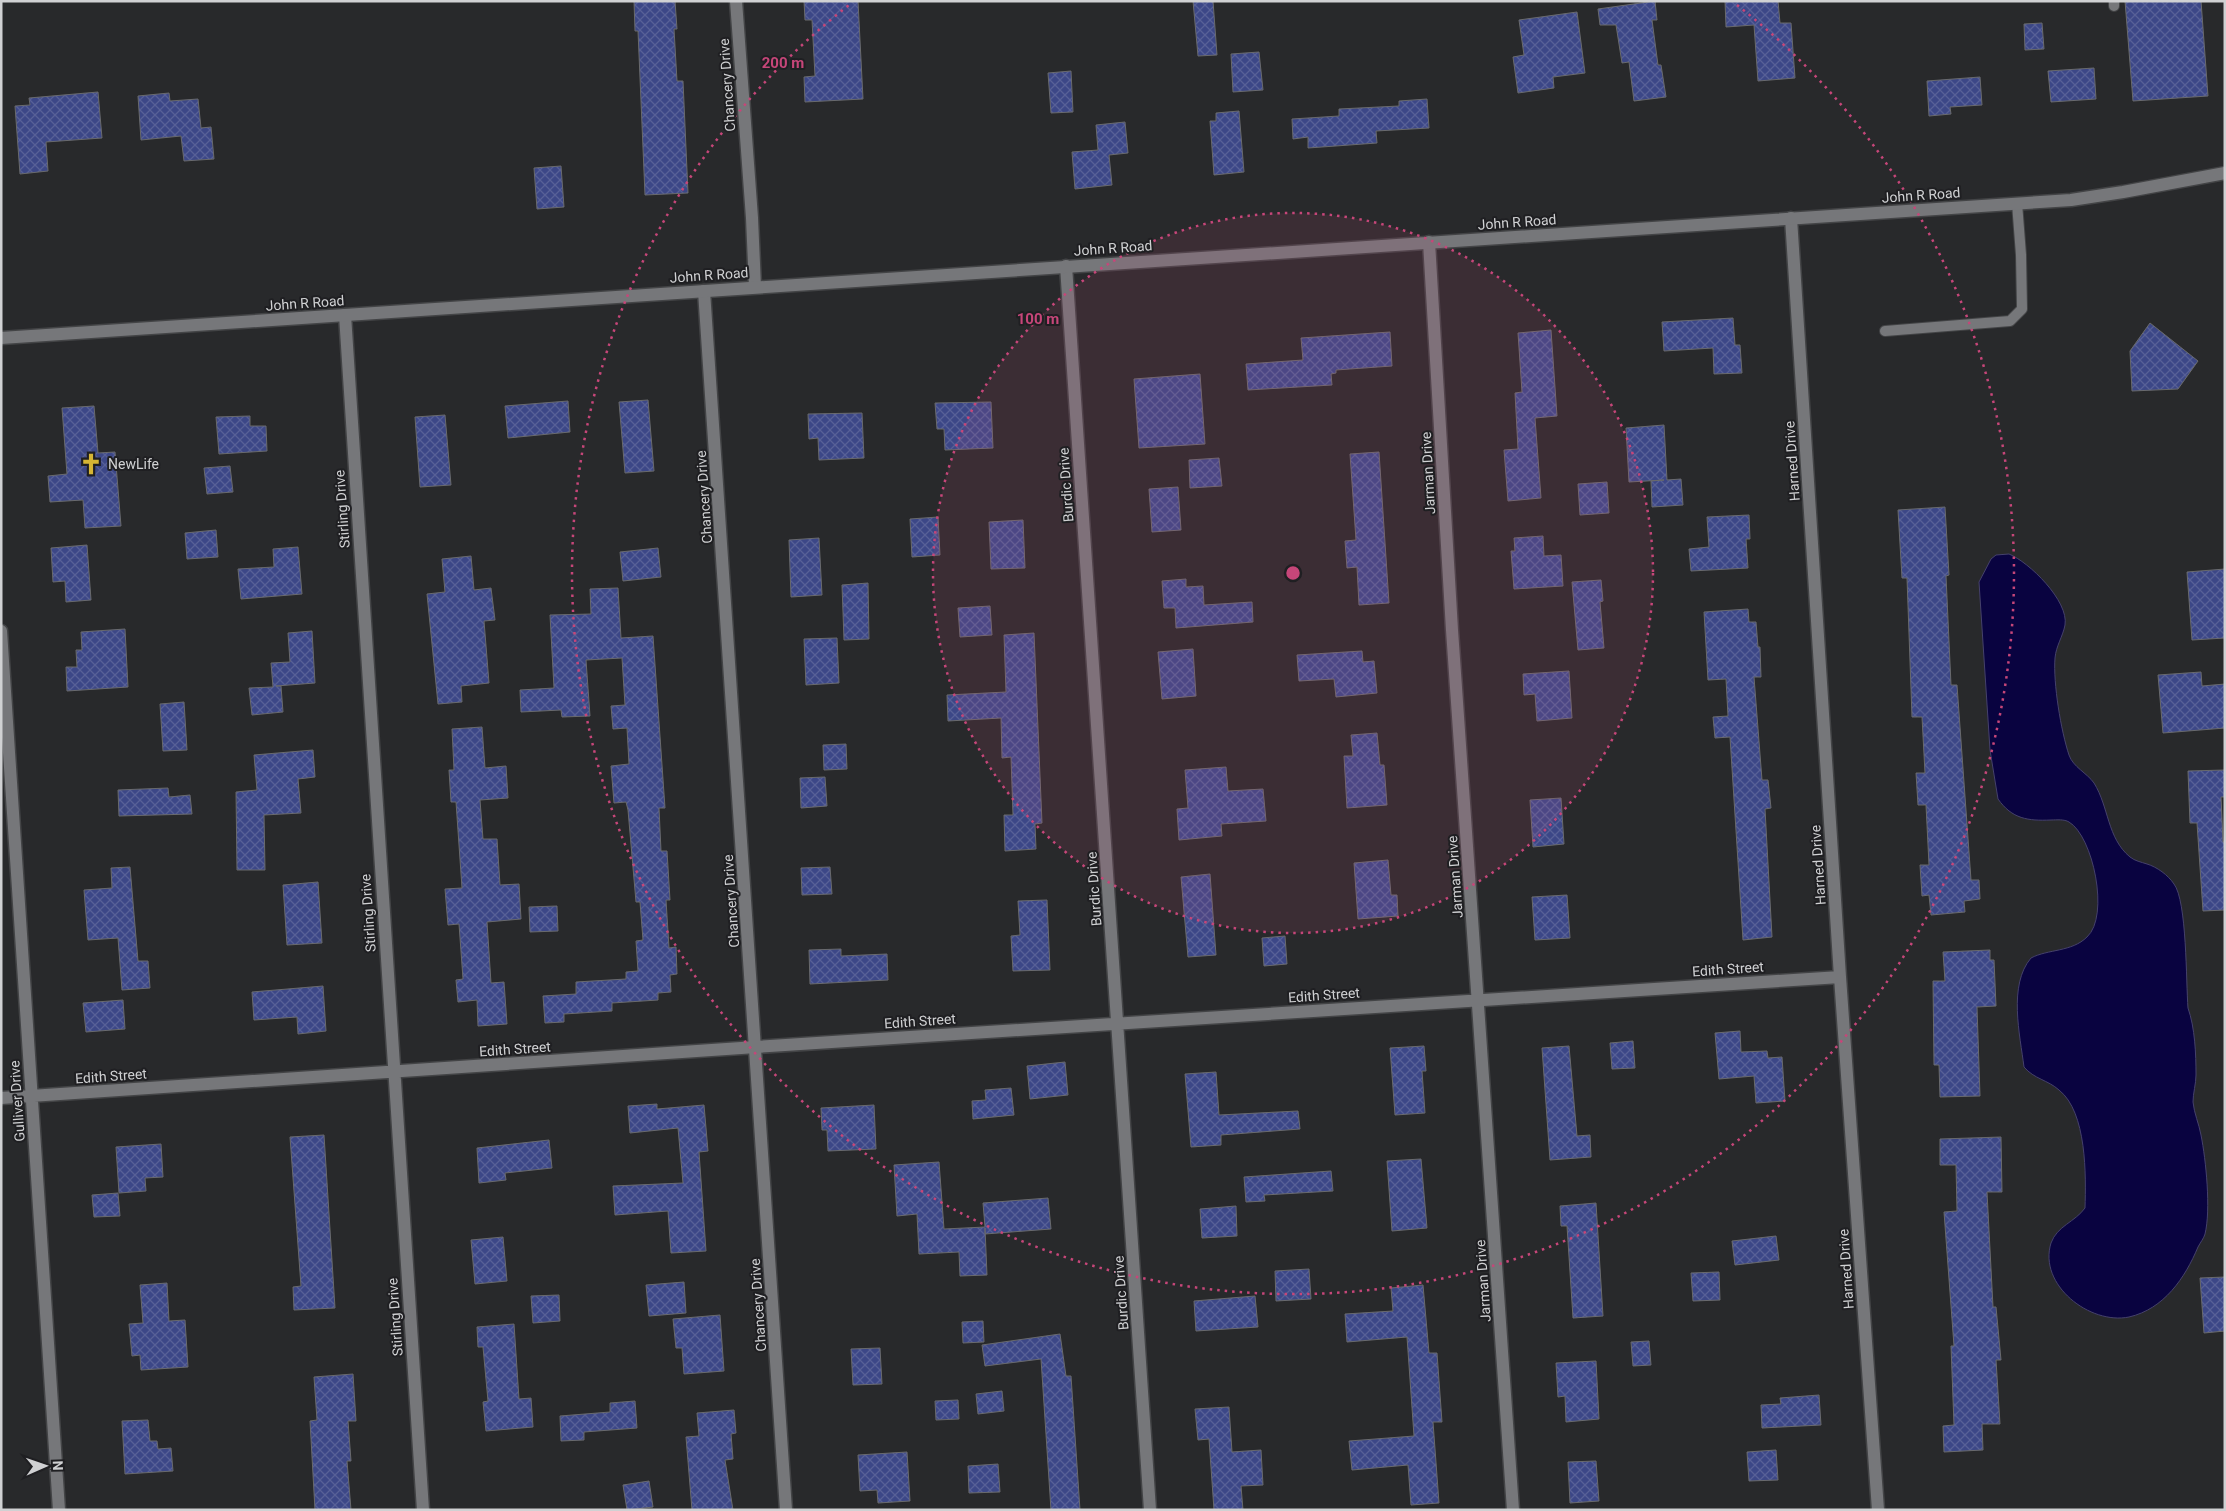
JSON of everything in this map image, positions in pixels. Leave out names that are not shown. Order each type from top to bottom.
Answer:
[{"type":"street","name":"Chancery Drive","points":[[736,1],[752,218],[755,287]]},
{"type":"street","name":"John R Road","points":[[1,338],[2071,200],[2225,174]]},
{"type":"street","name":"Harned Drive","points":[[1791,218],[1840,977],[1878,1510]]},
{"type":"street","name":"Jarman Drive","points":[[1429,242],[1452,630],[1513,1510]]},
{"type":"street","name":"Burdic Drive","points":[[1066,266],[1150,1510]]},
{"type":"street","name":"Chancery Drive","points":[[704,291],[786,1510]]},
{"type":"street","name":"Stirling Drive","points":[[344,315],[423,1510]]},
{"type":"street","name":"Gulliver Drive","points":[[1,631],[59,1510]]},
{"type":"street","name":"Edith Street","points":[[1,1098],[1840,977]]},
{"type":"lane","points":[[1885,331],[2010,321],[2022,309],[2021,255],[2017,203]]},
{"type":"shaded area","points":[[2009,554],[2027,565],[2037,574],[2054,594],[2065,615],[2065,625],[2056,654],[2055,680],[2069,755],[2094,783],[2103,802],[2112,832],[2122,849],[2132,858],[2155,867],[2174,884],[2178,893],[2184,924],[2188,1008],[2194,1032],[2195,1050],[2196,1078],[2193,1102],[2205,1158],[2208,1199],[2207,1224],[2204,1236],[2193,1259],[2172,1291],[2153,1307],[2129,1317],[2114,1318],[2099,1315],[2070,1299],[2052,1273],[2049,1259],[2051,1243],[2057,1232],[2085,1208],[2083,1145],[2075,1113],[2068,1100],[2055,1087],[2032,1074],[2024,1067],[2018,1026],[2018,996],[2024,969],[2031,958],[2067,948],[2087,937],[2094,927],[2098,895],[2091,859],[2078,830],[2065,820],[2035,820],[2015,815],[2003,806],[1998,799],[1990,750],[1979,582],[1991,559],[1996,555]]},
{"type":"building","points":[[634,1],[675,1],[677,29],[674,29],[677,81],[683,81],[688,193],[645,195],[638,31],[635,31]]},
{"type":"building","points":[[804,1],[858,1],[863,99],[805,102],[804,77],[815,76],[812,20],[805,20]]},
{"type":"building","points":[[1193,1],[1213,1],[1217,55],[1198,56]]},
{"type":"building","points":[[1655,1],[1657,20],[1652,20],[1658,65],[1661,65],[1666,97],[1634,101],[1629,62],[1622,63],[1616,25],[1600,25],[1598,9]]},
{"type":"building","points":[[1725,1],[1778,1],[1780,23],[1791,23],[1795,78],[1758,81],[1754,25],[1726,27]]},
{"type":"building","points":[[2125,1],[2201,1],[2208,96],[2133,101]]},
{"type":"building","points":[[1577,12],[1585,73],[1553,77],[1554,88],[1518,93],[1513,57],[1524,55],[1519,20]]},
{"type":"building","points":[[2042,23],[2044,49],[2025,50],[2024,24]]},
{"type":"building","points":[[1259,52],[1263,90],[1233,92],[1231,54]]},
{"type":"building","points":[[2094,68],[2096,99],[2051,102],[2048,71]]},
{"type":"building","points":[[1071,71],[1073,112],[1051,113],[1048,73]]},
{"type":"building","points":[[1980,77],[1982,105],[1950,107],[1951,114],[1929,116],[1927,81]]},
{"type":"building","points":[[98,92],[102,138],[46,142],[48,171],[20,174],[15,106],[30,105],[29,98]]},
{"type":"building","points":[[169,93],[170,101],[198,99],[201,128],[211,127],[214,159],[184,161],[181,136],[141,140],[138,96]]},
{"type":"building","points":[[1427,99],[1429,128],[1376,131],[1377,143],[1308,148],[1308,137],[1293,139],[1292,119],[1339,116],[1339,109],[1399,106],[1399,101]]},
{"type":"building","points":[[1239,111],[1244,172],[1214,175],[1210,121],[1216,121],[1216,113]]},
{"type":"building","points":[[1125,122],[1128,153],[1109,155],[1112,185],[1075,189],[1072,152],[1098,150],[1096,125]]},
{"type":"building","points":[[561,166],[564,207],[537,209],[534,168]]},
{"type":"building","points":[[1733,318],[1735,345],[1740,345],[1742,373],[1714,374],[1713,348],[1664,351],[1662,322]]},
{"type":"building","points":[[2150,323],[2198,361],[2178,389],[2132,391],[2130,351]]},
{"type":"building","points":[[1551,330],[1557,416],[1535,418],[1541,498],[1508,501],[1504,450],[1518,449],[1515,393],[1522,392],[1518,333]]},
{"type":"building","points":[[1390,332],[1392,366],[1336,370],[1336,373],[1331,374],[1332,385],[1248,390],[1246,364],[1303,360],[1301,338]]},
{"type":"building","points":[[1200,374],[1205,444],[1139,448],[1134,379]]},
{"type":"building","points":[[648,400],[654,471],[625,473],[619,402]]},
{"type":"building","points":[[568,401],[570,432],[508,438],[505,406]]},
{"type":"building","points":[[991,402],[993,448],[945,450],[944,429],[937,429],[935,403]]},
{"type":"building","name":"NewLife","points":[[94,406],[98,453],[115,452],[121,526],[85,528],[83,500],[50,502],[48,476],[67,474],[62,408]]},
{"type":"building","points":[[862,413],[864,458],[819,460],[818,438],[809,439],[808,414]]},
{"type":"building","points":[[445,415],[451,485],[420,487],[415,417]]},
{"type":"building","points":[[250,416],[250,426],[266,426],[267,451],[219,454],[216,417]]},
{"type":"building","points":[[1664,425],[1667,480],[1681,479],[1683,505],[1652,507],[1651,481],[1664,480],[1629,482],[1626,428]]},
{"type":"building","points":[[1379,452],[1389,603],[1359,605],[1357,567],[1347,568],[1345,541],[1356,540],[1350,454]]},
{"type":"building","points":[[1219,458],[1222,486],[1190,488],[1189,460]]},
{"type":"building","points":[[230,466],[233,492],[207,494],[204,468]]},
{"type":"building","points":[[1607,482],[1609,513],[1580,515],[1578,484]]},
{"type":"building","points":[[1178,487],[1181,530],[1152,532],[1149,489]]},
{"type":"building","points":[[1945,507],[1949,575],[1946,576],[1951,685],[1957,685],[1971,880],[1979,880],[1980,899],[1964,901],[1965,912],[1931,915],[1929,895],[1922,896],[1920,865],[1929,865],[1926,805],[1918,805],[1916,773],[1925,773],[1922,717],[1912,717],[1907,578],[1902,578],[1898,510]]},
{"type":"building","points":[[1749,515],[1750,539],[1746,539],[1748,568],[1691,571],[1689,549],[1709,547],[1707,517]]},
{"type":"building","points":[[938,517],[940,555],[912,557],[910,519]]},
{"type":"building","points":[[1023,520],[1025,568],[991,569],[989,522]]},
{"type":"building","points":[[216,530],[218,557],[187,559],[185,533]]},
{"type":"building","points":[[1543,536],[1544,556],[1561,555],[1563,586],[1514,589],[1511,551],[1515,551],[1514,538]]},
{"type":"building","points":[[819,538],[822,595],[791,597],[789,540]]},
{"type":"building","points":[[87,545],[91,600],[66,602],[65,581],[53,582],[51,548]]},
{"type":"building","points":[[298,547],[302,594],[241,599],[238,569],[274,567],[273,549]]},
{"type":"building","points":[[658,548],[661,577],[623,581],[620,552]]},
{"type":"building","points":[[471,556],[474,590],[491,588],[495,620],[484,621],[489,683],[461,686],[462,702],[438,704],[427,594],[445,592],[442,559]]},
{"type":"building","points":[[2225,569],[2225,638],[2192,640],[2187,572]]},
{"type":"building","points":[[1186,579],[1186,587],[1203,586],[1204,605],[1252,602],[1253,622],[1176,628],[1175,608],[1164,608],[1162,581]]},
{"type":"building","points":[[1601,580],[1603,601],[1600,602],[1604,648],[1578,650],[1572,582]]},
{"type":"building","points":[[868,583],[869,639],[844,640],[842,585]]},
{"type":"building","points":[[618,588],[621,638],[653,636],[665,808],[659,808],[661,851],[667,851],[670,900],[666,900],[669,948],[676,947],[677,974],[670,975],[671,992],[658,993],[658,1000],[612,1003],[612,1011],[564,1014],[564,1022],[545,1023],[543,996],[576,994],[576,982],[626,979],[626,972],[638,971],[636,941],[643,940],[640,902],[636,902],[628,810],[626,802],[614,803],[611,766],[629,764],[627,728],[613,729],[611,706],[625,705],[622,658],[586,660],[590,716],[562,717],[561,710],[521,712],[520,690],[554,688],[550,615],[591,614],[590,589]]},
{"type":"building","points":[[990,606],[992,635],[960,637],[958,608]]},
{"type":"building","points":[[1748,609],[1749,622],[1756,622],[1758,647],[1760,647],[1761,677],[1754,677],[1762,780],[1768,780],[1771,808],[1765,809],[1772,937],[1743,940],[1730,737],[1715,738],[1713,717],[1728,716],[1726,679],[1708,680],[1704,612]]},
{"type":"building","points":[[125,629],[128,687],[67,691],[66,667],[77,667],[76,650],[82,650],[81,632]]},
{"type":"building","points":[[312,631],[315,683],[276,686],[281,686],[283,712],[252,715],[249,688],[273,687],[271,663],[290,662],[288,633]]},
{"type":"building","points":[[1034,633],[1042,823],[1035,824],[1036,849],[1005,851],[1004,815],[1013,815],[1011,757],[1002,758],[1001,718],[948,721],[947,695],[1006,692],[1004,635]]},
{"type":"building","points":[[837,638],[839,683],[806,685],[804,639]]},
{"type":"building","points":[[1193,649],[1196,696],[1162,699],[1158,652]]},
{"type":"building","points":[[1362,651],[1363,662],[1374,661],[1377,693],[1336,697],[1334,679],[1299,681],[1297,655]]},
{"type":"building","points":[[1569,671],[1572,718],[1537,721],[1535,694],[1524,695],[1523,674]]},
{"type":"building","points":[[2201,672],[2202,686],[2225,684],[2225,728],[2163,733],[2158,675]]},
{"type":"building","points":[[184,702],[187,750],[163,751],[160,704]]},
{"type":"building","points":[[482,727],[485,768],[506,766],[508,798],[480,800],[483,839],[497,839],[500,885],[519,884],[521,919],[487,922],[491,983],[504,982],[507,1024],[478,1026],[477,1000],[458,1002],[456,980],[463,979],[459,924],[448,925],[445,889],[462,888],[456,802],[451,802],[449,770],[454,770],[452,729]]},
{"type":"building","points":[[1377,733],[1380,765],[1384,765],[1387,805],[1347,808],[1344,756],[1353,756],[1351,735]]},
{"type":"building","points":[[846,744],[847,769],[824,770],[823,745]]},
{"type":"building","points":[[313,750],[315,777],[298,779],[301,813],[264,815],[265,870],[237,870],[236,792],[257,790],[254,755]]},
{"type":"building","points":[[1226,767],[1228,791],[1263,789],[1266,821],[1221,824],[1222,836],[1179,840],[1177,809],[1188,808],[1185,770]]},
{"type":"building","points":[[2225,770],[2225,797],[2221,797],[2223,842],[2225,842],[2225,910],[2203,911],[2197,823],[2190,823],[2188,771]]},
{"type":"building","points":[[825,777],[827,806],[801,808],[800,778]]},
{"type":"building","points":[[168,788],[169,797],[190,795],[192,814],[119,816],[118,790]]},
{"type":"building","points":[[1561,798],[1564,844],[1533,847],[1530,800]]},
{"type":"building","points":[[1388,860],[1391,895],[1397,895],[1398,916],[1358,919],[1354,863]]},
{"type":"building","points":[[130,867],[138,961],[148,961],[150,988],[122,990],[118,938],[88,940],[84,890],[112,888],[111,868]]},
{"type":"building","points":[[830,867],[832,894],[802,895],[801,868]]},
{"type":"building","points":[[1210,874],[1216,955],[1188,957],[1181,877]]},
{"type":"building","points":[[318,882],[322,943],[287,945],[283,885]]},
{"type":"building","points":[[1567,895],[1570,938],[1535,940],[1532,897]]},
{"type":"building","points":[[1047,900],[1050,970],[1013,971],[1011,936],[1020,935],[1018,901]]},
{"type":"building","points":[[557,906],[558,931],[530,932],[529,907]]},
{"type":"building","points":[[1285,936],[1287,964],[1264,966],[1262,938]]},
{"type":"building","points":[[841,949],[841,956],[887,954],[888,980],[810,984],[809,950]]},
{"type":"building","points":[[1990,950],[1990,960],[1994,960],[1996,1006],[1977,1007],[1980,1096],[1940,1097],[1939,1065],[1934,1065],[1933,981],[1945,981],[1943,952]]},
{"type":"building","points":[[323,986],[326,1031],[298,1034],[297,1017],[254,1020],[252,992]]},
{"type":"building","points":[[123,1000],[125,1029],[86,1032],[83,1003]]},
{"type":"building","points":[[1740,1031],[1741,1052],[1767,1051],[1768,1058],[1782,1057],[1785,1101],[1756,1103],[1754,1076],[1719,1079],[1715,1033]]},
{"type":"building","points":[[1633,1041],[1635,1068],[1612,1069],[1610,1043]]},
{"type":"building","points":[[1424,1046],[1426,1071],[1422,1071],[1425,1113],[1395,1115],[1390,1048]]},
{"type":"building","points":[[1569,1046],[1577,1136],[1590,1135],[1591,1157],[1550,1160],[1542,1048]]},
{"type":"building","points":[[1065,1062],[1068,1095],[1030,1099],[1027,1066]]},
{"type":"building","points":[[1216,1072],[1219,1115],[1298,1111],[1300,1129],[1221,1135],[1221,1145],[1191,1147],[1185,1074]]},
{"type":"building","points":[[1011,1088],[1014,1115],[973,1119],[972,1101],[986,1100],[985,1090]]},
{"type":"building","points":[[657,1104],[657,1109],[704,1105],[708,1151],[699,1152],[706,1251],[671,1253],[668,1211],[615,1215],[613,1186],[683,1183],[678,1128],[630,1133],[628,1106]]},
{"type":"building","points":[[874,1105],[876,1149],[828,1151],[827,1130],[822,1130],[821,1108]]},
{"type":"building","points":[[324,1135],[335,1308],[294,1310],[293,1287],[301,1286],[290,1137]]},
{"type":"building","points":[[2001,1137],[2002,1192],[1987,1192],[1993,1307],[1996,1307],[2001,1360],[1996,1360],[2000,1424],[1982,1424],[1983,1450],[1944,1452],[1943,1426],[1954,1425],[1951,1346],[1954,1346],[1944,1212],[1957,1211],[1956,1165],[1940,1165],[1940,1139]]},
{"type":"building","points":[[549,1140],[552,1168],[505,1173],[506,1180],[479,1183],[477,1148]]},
{"type":"building","points":[[161,1144],[163,1177],[145,1178],[146,1191],[119,1193],[116,1147]]},
{"type":"building","points":[[1421,1159],[1427,1228],[1392,1231],[1387,1161]]},
{"type":"building","points":[[939,1162],[944,1229],[985,1227],[983,1203],[1048,1198],[1051,1229],[985,1234],[987,1275],[960,1276],[959,1252],[919,1254],[917,1214],[897,1216],[894,1165]]},
{"type":"building","points":[[1331,1171],[1333,1191],[1264,1195],[1265,1201],[1246,1202],[1244,1177]]},
{"type":"building","points":[[118,1193],[120,1216],[94,1217],[92,1195]]},
{"type":"building","points":[[1596,1203],[1603,1316],[1573,1318],[1567,1226],[1561,1226],[1560,1206]]},
{"type":"building","points":[[1236,1206],[1237,1236],[1202,1238],[1200,1209]]},
{"type":"building","points":[[1776,1236],[1779,1260],[1735,1265],[1732,1241]]},
{"type":"building","points":[[503,1237],[507,1281],[475,1284],[471,1240]]},
{"type":"building","points":[[1309,1269],[1311,1299],[1276,1301],[1275,1271]]},
{"type":"building","points":[[1719,1272],[1720,1300],[1693,1301],[1691,1273]]},
{"type":"building","points":[[2225,1277],[2225,1331],[2204,1333],[2200,1278]]},
{"type":"building","points":[[684,1282],[686,1313],[649,1316],[646,1285]]},
{"type":"building","points":[[167,1283],[169,1321],[185,1320],[188,1367],[141,1370],[140,1355],[132,1356],[129,1324],[143,1323],[140,1285]]},
{"type":"building","points":[[1423,1285],[1429,1353],[1437,1353],[1442,1422],[1433,1422],[1439,1503],[1411,1505],[1408,1465],[1352,1470],[1349,1441],[1414,1436],[1407,1337],[1347,1342],[1345,1314],[1393,1311],[1391,1288]]},
{"type":"building","points":[[559,1295],[560,1321],[533,1323],[531,1296]]},
{"type":"building","points":[[1255,1296],[1258,1327],[1196,1331],[1194,1301]]},
{"type":"building","points":[[720,1315],[724,1371],[684,1374],[682,1348],[676,1348],[673,1319]]},
{"type":"building","points":[[983,1321],[984,1342],[963,1343],[962,1322]]},
{"type":"building","points":[[514,1324],[519,1399],[531,1398],[533,1427],[486,1431],[483,1402],[488,1401],[483,1347],[478,1347],[477,1327]]},
{"type":"building","points":[[1060,1334],[1066,1376],[1071,1376],[1080,1510],[1051,1510],[1041,1359],[985,1366],[982,1345]]},
{"type":"building","points":[[1649,1341],[1651,1365],[1633,1366],[1631,1342]]},
{"type":"building","points":[[880,1348],[882,1384],[853,1385],[851,1349]]},
{"type":"building","points":[[1596,1361],[1599,1419],[1566,1422],[1565,1396],[1558,1397],[1556,1363]]},
{"type":"building","points":[[353,1374],[356,1421],[348,1421],[351,1461],[347,1461],[351,1510],[315,1510],[310,1421],[317,1420],[314,1377]]},
{"type":"building","points":[[1002,1391],[1004,1411],[978,1414],[976,1394]]},
{"type":"building","points":[[1819,1395],[1821,1425],[1762,1428],[1761,1405],[1781,1404],[1780,1398]]},
{"type":"building","points":[[958,1400],[959,1419],[936,1420],[935,1401]]},
{"type":"building","points":[[635,1401],[637,1428],[584,1432],[584,1440],[561,1441],[560,1416],[610,1412],[610,1403]]},
{"type":"building","points":[[1229,1407],[1232,1452],[1261,1450],[1263,1485],[1241,1486],[1243,1510],[1214,1510],[1209,1439],[1198,1440],[1195,1409]]},
{"type":"building","points":[[734,1410],[736,1433],[731,1434],[733,1459],[725,1460],[733,1510],[692,1510],[686,1437],[699,1436],[697,1413]]},
{"type":"building","points":[[148,1420],[150,1441],[157,1441],[158,1449],[171,1448],[173,1471],[125,1474],[122,1421]]},
{"type":"building","points":[[1776,1450],[1778,1480],[1749,1481],[1747,1452]]},
{"type":"building","points":[[907,1452],[910,1501],[878,1503],[877,1490],[860,1491],[858,1455]]},
{"type":"building","points":[[1596,1461],[1599,1501],[1570,1503],[1568,1462]]},
{"type":"building","points":[[998,1464],[1000,1492],[969,1493],[968,1466]]},
{"type":"building","points":[[649,1481],[653,1507],[627,1510],[623,1485]]},
{"type":"place","name":"NewLife","points":[[91,464]]}]
